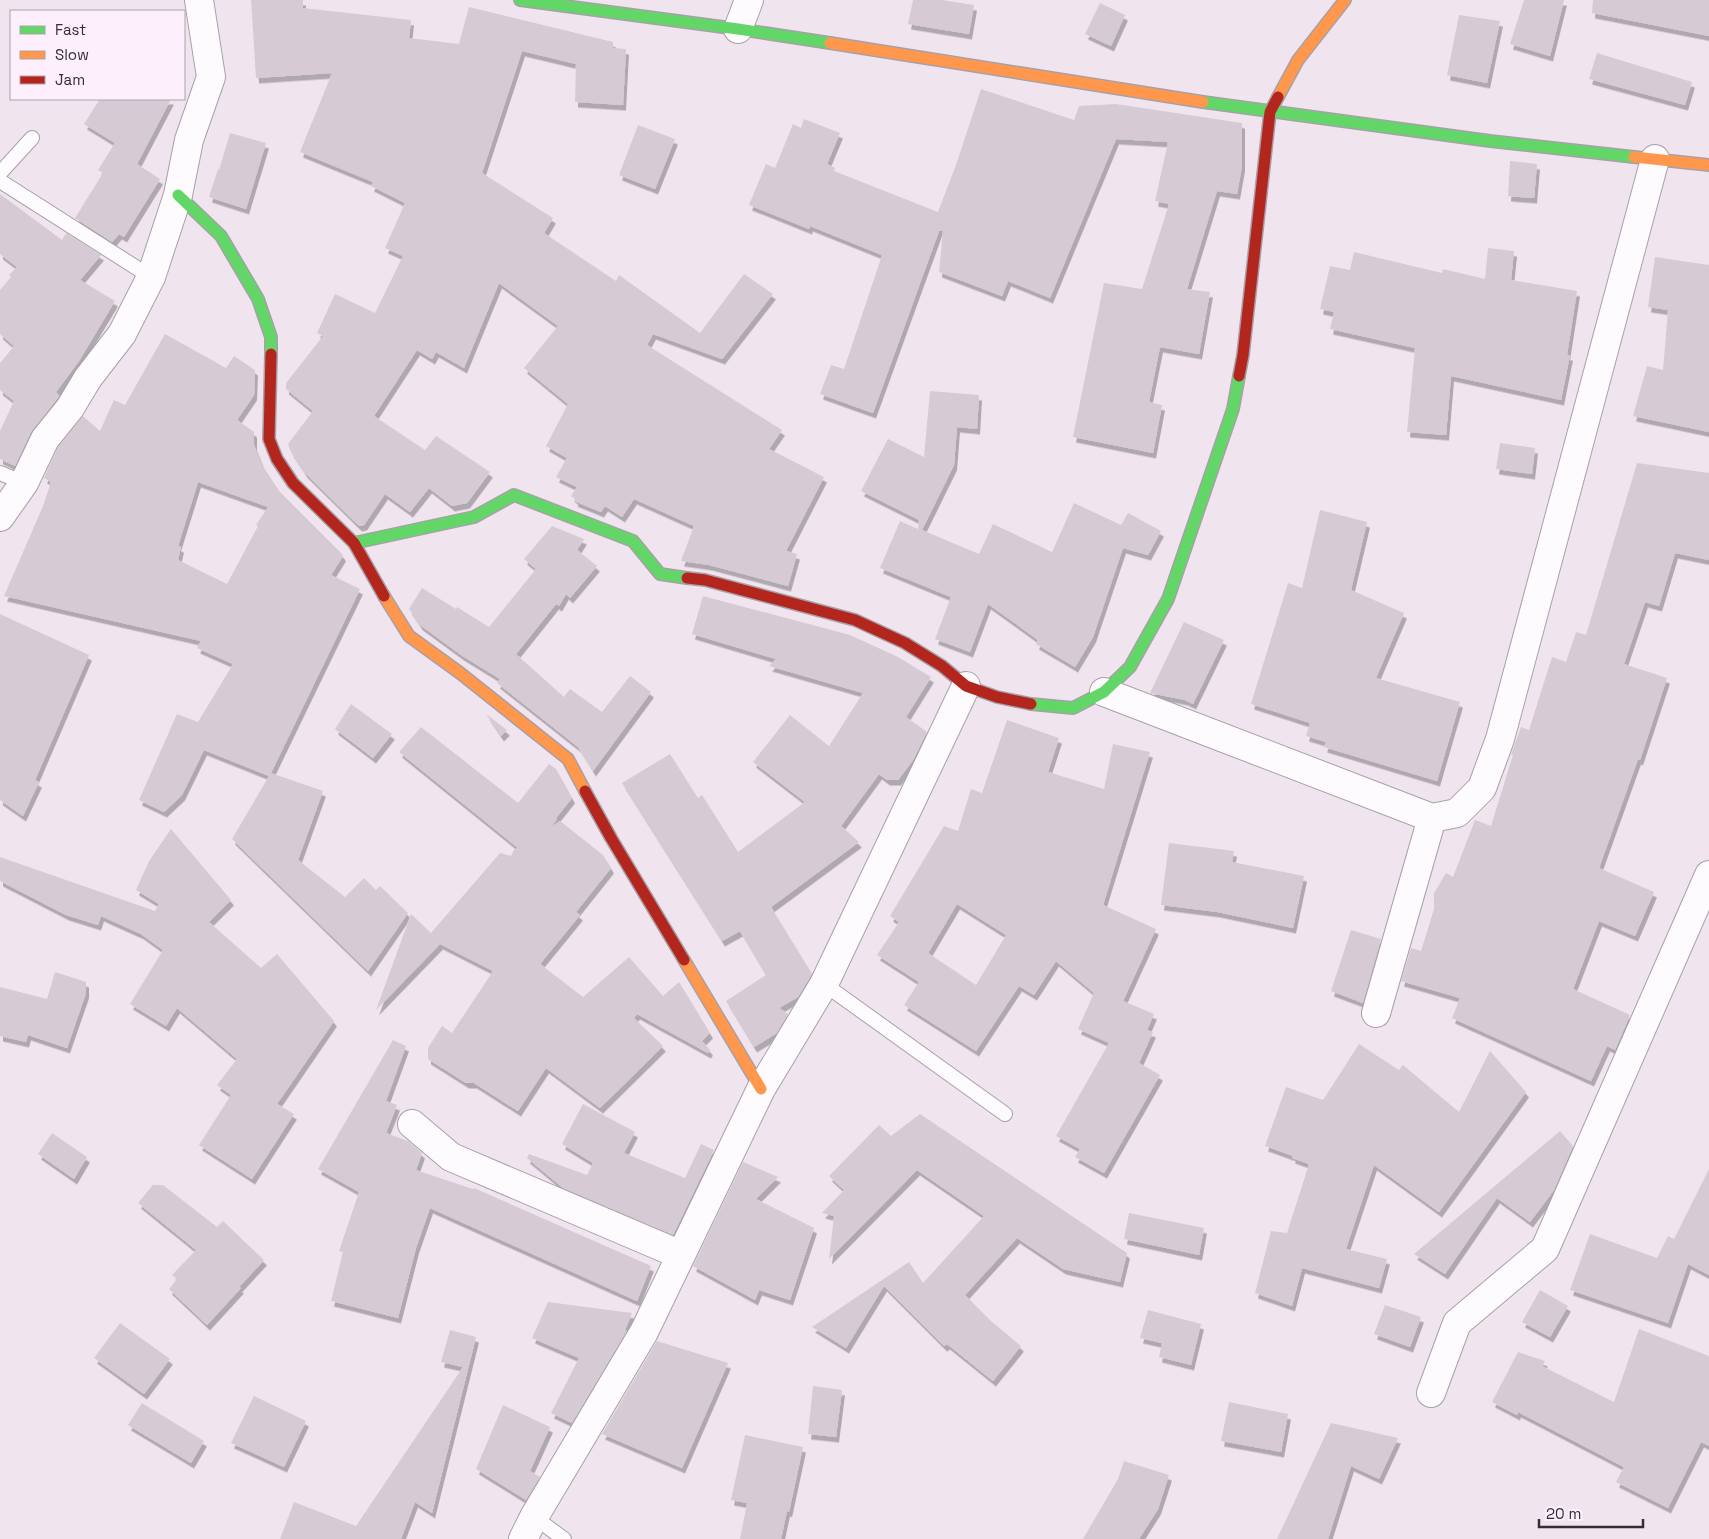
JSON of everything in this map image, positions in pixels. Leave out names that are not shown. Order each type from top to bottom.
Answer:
[{"type":"street","points":[[0,517],[12,478],[70,408],[88,378],[122,334],[151,277],[178,195],[189,140],[212,77],[199,0]]},
{"type":"street","points":[[520,0],[738,29],[1270,112],[1490,141],[1709,164]]},
{"type":"street","points":[[738,29],[749,0]]},
{"type":"street","points":[[354,543],[474,517],[514,495],[633,541],[660,574],[705,580],[855,620],[905,643],[942,666],[966,686],[996,697],[1039,706],[1073,708],[1104,692],[1130,667],[1168,599],[1233,408],[1243,356],[1270,112],[1298,60],[1345,0]]},
{"type":"street","points":[[1104,692],[1432,818],[1457,814],[1482,788],[1500,739],[1655,159]]},
{"type":"street","points":[[178,195],[221,236],[258,299],[271,337],[269,439],[277,459],[293,483],[354,543],[394,616],[409,636],[460,673],[568,759],[611,838],[761,1089]]},
{"type":"street","points":[[529,1528],[644,1332],[761,1089],[824,984],[966,686]]},
{"type":"street","points":[[1376,1013],[1432,818]]},
{"type":"street","points":[[1431,1392],[1457,1323],[1545,1249],[1709,874]]},
{"type":"street","points":[[412,1124],[451,1157],[681,1256]]},
{"type":"lane","points":[[0,173],[32,138]]},
{"type":"lane","points":[[0,181],[151,277]]},
{"type":"lane","points":[[824,984],[1004,1114]]},
{"type":"lane","points":[[529,1528],[564,1539]]},
{"type":"building","points":[[251,0],[303,0],[303,8],[411,20],[409,38],[459,44],[469,7],[613,42],[613,48],[626,49],[623,105],[575,102],[576,64],[522,51],[482,173],[553,218],[544,233],[616,281],[619,275],[700,333],[744,274],[773,294],[722,359],[653,334],[647,345],[782,430],[769,449],[824,477],[786,551],[797,554],[788,586],[709,565],[681,561],[694,526],[634,499],[622,517],[605,506],[601,512],[574,501],[576,500],[571,496],[577,487],[556,477],[567,458],[546,446],[568,404],[524,368],[558,326],[499,283],[464,368],[436,352],[432,359],[417,350],[374,416],[425,450],[436,436],[490,472],[467,503],[452,506],[429,488],[410,512],[385,494],[364,525],[359,526],[305,473],[288,444],[313,411],[286,389],[286,383],[323,336],[317,333],[335,294],[375,313],[403,256],[385,248],[405,203],[371,186],[373,182],[300,152],[332,73],[256,78]]},
{"type":"building","points":[[913,0],[942,0],[974,5],[969,34],[908,24]]},
{"type":"building","points":[[1524,0],[1564,0],[1550,56],[1510,44]]},
{"type":"building","points":[[1593,0],[1709,0],[1709,36],[1592,13]]},
{"type":"building","points":[[1100,3],[1125,15],[1111,46],[1085,34]]},
{"type":"building","points":[[1459,15],[1500,21],[1487,83],[1447,75]]},
{"type":"building","points":[[1597,53],[1692,82],[1685,105],[1589,79]]},
{"type":"building","points":[[981,89],[1074,120],[1079,106],[1116,104],[1242,123],[1242,166],[1237,194],[1217,191],[1187,289],[1210,292],[1199,354],[1160,347],[1149,402],[1162,405],[1153,453],[1073,437],[1104,283],[1142,289],[1169,204],[1155,201],[1168,142],[1116,139],[1050,298],[1008,281],[1002,296],[939,272],[943,231],[939,231],[873,413],[820,394],[831,365],[844,369],[882,255],[810,226],[809,229],[749,205],[766,164],[775,168],[793,124],[801,128],[804,119],[840,133],[827,164],[835,168],[834,171],[938,212]]},
{"type":"building","points":[[99,100],[170,100],[137,164],[160,179],[124,237],[119,234],[112,242],[75,218],[103,173],[98,170],[115,143],[84,124]]},
{"type":"building","points":[[638,125],[675,139],[655,189],[619,175]]},
{"type":"building","points":[[230,133],[266,143],[246,209],[209,197]]},
{"type":"building","points":[[1510,161],[1537,164],[1534,198],[1508,196]]},
{"type":"building","points":[[0,194],[62,240],[66,233],[101,255],[80,280],[115,301],[79,361],[56,392],[59,396],[31,432],[15,466],[0,459],[0,431],[14,401],[0,390],[0,363],[14,346],[0,334],[0,290],[11,277],[9,275],[17,267],[0,254]]},
{"type":"building","points":[[1488,248],[1514,251],[1511,280],[1577,291],[1567,355],[1570,355],[1561,400],[1451,376],[1446,435],[1407,432],[1415,348],[1330,329],[1334,312],[1320,309],[1330,266],[1350,270],[1354,252],[1442,273],[1443,269],[1485,279]]},
{"type":"building","points":[[1655,257],[1709,265],[1709,432],[1633,416],[1647,366],[1663,370],[1668,310],[1648,307]]},
{"type":"building","points":[[165,334],[226,368],[234,356],[255,370],[254,395],[237,420],[254,432],[254,445],[262,465],[280,492],[343,556],[331,575],[360,589],[271,773],[323,791],[298,860],[345,897],[364,878],[376,890],[380,886],[408,913],[368,971],[232,839],[269,776],[204,750],[182,795],[164,812],[139,800],[177,714],[198,722],[233,664],[197,648],[201,641],[4,596],[43,506],[51,482],[44,478],[58,447],[83,416],[100,431],[114,400],[125,405]],"holes":[[[198,482],[268,507],[256,525],[258,526],[227,584],[178,560],[181,547],[178,546]]]},
{"type":"building","points":[[930,391],[979,395],[977,429],[957,427],[954,465],[922,530],[979,554],[993,524],[1052,552],[1074,503],[1121,525],[1128,513],[1161,531],[1148,555],[1123,548],[1093,637],[1075,667],[1036,644],[1038,640],[988,604],[970,652],[935,639],[951,597],[880,568],[900,521],[918,529],[919,520],[861,491],[888,439],[924,457]]},
{"type":"building","points":[[1500,443],[1535,448],[1532,474],[1496,469]]},
{"type":"building","points":[[1637,463],[1709,473],[1709,560],[1675,553],[1659,606],[1645,602],[1624,664],[1667,678],[1640,760],[1638,759],[1599,868],[1654,892],[1635,936],[1599,921],[1573,989],[1630,1015],[1615,1050],[1607,1046],[1591,1081],[1452,1018],[1460,998],[1401,981],[1411,948],[1421,951],[1434,909],[1434,893],[1446,873],[1453,877],[1475,820],[1491,826],[1521,727],[1529,730],[1552,657],[1566,662],[1576,632],[1586,635]]},
{"type":"building","points":[[1320,510],[1367,522],[1351,590],[1404,613],[1376,678],[1460,702],[1437,781],[1324,747],[1326,742],[1306,736],[1310,723],[1251,704],[1288,583],[1302,588]]},
{"type":"building","points":[[552,526],[584,539],[577,550],[597,566],[570,598],[566,594],[559,606],[556,604],[516,654],[564,697],[570,689],[602,712],[630,676],[651,692],[593,771],[578,747],[497,683],[500,679],[461,655],[420,625],[409,609],[422,588],[489,627],[536,569],[524,559]]},
{"type":"building","points":[[703,596],[850,635],[898,657],[931,677],[906,717],[927,732],[913,760],[898,780],[887,780],[879,774],[841,826],[859,842],[771,907],[812,974],[798,997],[779,1008],[788,1014],[777,1033],[754,1047],[726,1001],[766,975],[740,931],[722,941],[622,783],[670,754],[698,798],[702,795],[738,852],[805,802],[753,762],[790,715],[829,746],[863,693],[769,666],[776,659],[692,634]]},
{"type":"building","points":[[0,614],[89,655],[35,780],[39,782],[23,816],[0,800]]},
{"type":"building","points":[[1184,622],[1224,640],[1193,704],[1185,700],[1150,693]]},
{"type":"building","points":[[351,704],[392,734],[373,758],[335,729]]},
{"type":"building","points":[[486,714],[507,730],[501,736]]},
{"type":"building","points":[[1007,720],[1059,738],[1048,772],[1104,789],[1113,744],[1150,752],[1103,905],[1156,929],[1123,1001],[1154,1014],[1147,1030],[1153,1032],[1139,1063],[1160,1075],[1104,1173],[1075,1157],[1080,1149],[1056,1136],[1109,1043],[1078,1029],[1094,993],[1056,961],[1034,995],[1019,986],[976,1051],[904,1005],[919,982],[877,955],[899,922],[890,916],[944,826],[958,831],[971,789],[982,793]],"holes":[[[957,904],[1006,935],[976,985],[928,953]]]},
{"type":"building","points":[[421,727],[518,803],[549,764],[556,769],[572,798],[551,827],[560,821],[603,855],[611,868],[576,912],[580,915],[540,964],[583,997],[629,957],[663,996],[679,982],[710,1033],[702,1041],[710,1050],[708,1053],[637,1014],[634,1018],[663,1046],[600,1108],[546,1068],[518,1111],[474,1083],[466,1083],[428,1059],[428,1048],[442,1026],[452,1033],[493,971],[440,944],[376,1010],[411,914],[431,933],[500,853],[511,856],[514,850],[518,848],[399,752]]},
{"type":"building","points":[[171,829],[231,900],[209,922],[261,968],[277,954],[334,1021],[277,1104],[294,1114],[252,1179],[199,1145],[231,1095],[217,1085],[237,1059],[177,1008],[166,1026],[130,1004],[163,950],[141,934],[101,916],[98,925],[66,915],[0,881],[0,857],[155,911],[159,904],[136,890],[149,861]]},
{"type":"building","points":[[1169,843],[1234,851],[1232,862],[1304,876],[1293,928],[1217,912],[1161,905]]},
{"type":"building","points":[[1351,930],[1381,939],[1363,1003],[1331,991]]},
{"type":"building","points":[[55,972],[86,982],[86,993],[67,1048],[28,1035],[26,1042],[0,1036],[0,987],[47,999]]},
{"type":"building","points":[[393,1040],[406,1046],[386,1101],[397,1105],[386,1133],[408,1141],[422,1153],[416,1170],[474,1188],[651,1266],[637,1301],[430,1208],[416,1248],[398,1318],[331,1301],[343,1252],[339,1251],[359,1192],[318,1169]]},
{"type":"building","points":[[1359,1044],[1399,1070],[1403,1065],[1459,1112],[1490,1051],[1526,1092],[1439,1212],[1374,1165],[1346,1249],[1387,1259],[1379,1288],[1302,1268],[1292,1306],[1255,1293],[1271,1231],[1287,1233],[1309,1164],[1265,1146],[1286,1087],[1323,1100]]},
{"type":"building","points":[[583,1104],[635,1132],[624,1153],[685,1178],[701,1144],[714,1150],[673,1235],[563,1188],[527,1158],[529,1154],[587,1175],[593,1163],[562,1144]]},
{"type":"building","points":[[920,1114],[1127,1253],[1120,1282],[1063,1269],[1017,1238],[965,1295],[991,1321],[1021,1346],[993,1381],[947,1344],[944,1346],[884,1286],[846,1348],[812,1327],[909,1262],[923,1283],[984,1216],[917,1170],[829,1259],[834,1216],[822,1213],[844,1190],[829,1176],[879,1125],[891,1136]]},
{"type":"building","points":[[1560,1131],[1573,1146],[1554,1190],[1530,1222],[1497,1198],[1445,1274],[1414,1254]]},
{"type":"building","points":[[52,1133],[87,1157],[74,1179],[38,1154]]},
{"type":"building","points":[[743,1162],[778,1177],[756,1199],[814,1228],[790,1300],[759,1290],[755,1300],[693,1266]]},
{"type":"building","points":[[1709,1169],[1709,1275],[1688,1264],[1668,1323],[1570,1290],[1590,1234],[1657,1258],[1668,1236],[1674,1239]]},
{"type":"building","points":[[153,1185],[163,1185],[217,1227],[223,1221],[264,1260],[207,1325],[169,1289],[177,1279],[172,1275],[196,1250],[138,1203]]},
{"type":"building","points":[[1129,1213],[1204,1228],[1199,1255],[1124,1239]]},
{"type":"building","points":[[1540,1290],[1568,1306],[1550,1337],[1522,1322]]},
{"type":"building","points":[[548,1302],[632,1313],[625,1330],[627,1331],[572,1423],[551,1413],[579,1358],[532,1338]]},
{"type":"building","points":[[1385,1305],[1421,1317],[1410,1347],[1374,1334]]},
{"type":"building","points":[[1148,1310],[1201,1324],[1191,1365],[1159,1357],[1162,1343],[1140,1338]]},
{"type":"building","points":[[120,1323],[170,1359],[144,1394],[94,1358]]},
{"type":"building","points":[[1639,1329],[1709,1356],[1709,1446],[1701,1442],[1668,1508],[1616,1482],[1624,1467],[1518,1412],[1517,1415],[1492,1402],[1518,1352],[1545,1361],[1542,1366],[1614,1402]]},
{"type":"building","points":[[450,1330],[476,1337],[432,1513],[415,1502],[401,1539],[280,1539],[294,1502],[356,1526],[463,1367],[441,1362]]},
{"type":"building","points":[[657,1341],[728,1363],[682,1468],[602,1434]]},
{"type":"building","points":[[813,1386],[842,1390],[836,1437],[808,1434]]},
{"type":"building","points":[[254,1396],[306,1421],[284,1467],[231,1443]]},
{"type":"building","points":[[1229,1402],[1288,1414],[1281,1452],[1221,1441]]},
{"type":"building","points":[[142,1403],[204,1441],[191,1463],[128,1425]]},
{"type":"building","points":[[503,1405],[550,1427],[530,1471],[540,1477],[526,1500],[476,1469]]},
{"type":"building","points":[[1331,1423],[1398,1438],[1379,1479],[1351,1466],[1328,1539],[1277,1539]]},
{"type":"building","points":[[745,1435],[803,1447],[789,1512],[787,1511],[781,1539],[740,1539],[747,1503],[731,1500]]},
{"type":"building","points":[[1124,1461],[1169,1475],[1158,1509],[1139,1539],[1083,1539],[1118,1479]]},
{"type":"traffic: fast","points":[[520,0],[830,43]]},
{"type":"traffic: fast","points":[[1203,102],[1490,141],[1634,157]]},
{"type":"traffic: fast","points":[[178,195],[221,236],[258,299],[271,337],[271,354]]},
{"type":"traffic: fast","points":[[1031,704],[1073,708],[1104,692],[1130,667],[1168,599],[1233,409],[1239,376]]},
{"type":"traffic: fast","points":[[354,543],[474,517],[514,495],[633,541],[660,574],[687,578]]},
{"type":"traffic: slow","points":[[1278,97],[1298,60],[1345,0]]},
{"type":"traffic: slow","points":[[830,43],[1203,102]]},
{"type":"traffic: slow","points":[[1634,157],[1709,165]]},
{"type":"traffic: slow","points":[[384,596],[409,636],[460,673],[568,759],[585,791]]},
{"type":"traffic: slow","points":[[684,960],[761,1089]]},
{"type":"traffic: jam","points":[[1239,376],[1243,355],[1270,112],[1278,97]]},
{"type":"traffic: jam","points":[[271,354],[269,439],[277,459],[293,483],[354,543],[384,596]]},
{"type":"traffic: jam","points":[[687,578],[705,580],[855,620],[905,643],[942,666],[966,686],[997,697],[1031,704]]},
{"type":"traffic: jam","points":[[585,791],[684,960]]}]
